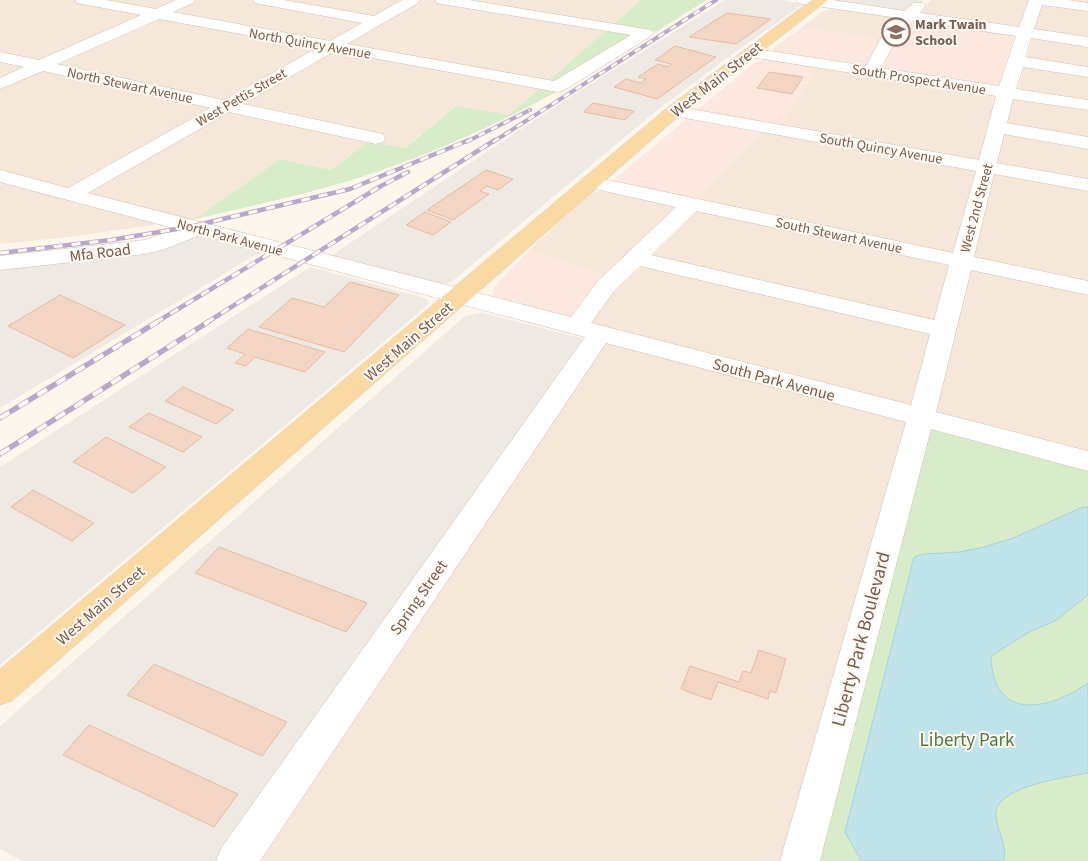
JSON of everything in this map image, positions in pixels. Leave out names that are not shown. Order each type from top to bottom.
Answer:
[{"type":"main road","name":"West Main Street","points":[[0,690],[460,297],[589,182],[674,111],[814,1]]},
{"type":"street","name":"North Quincy Avenue","points":[[82,0],[557,87],[646,33],[442,0]]},
{"type":"street","points":[[0,84],[188,0]]},
{"type":"street","points":[[260,0],[376,21]]},
{"type":"street","name":"West Pettis Street","points":[[70,194],[413,0]]},
{"type":"street","points":[[871,71],[891,34],[926,0]]},
{"type":"street","points":[[1036,0],[1088,7]]},
{"type":"street","name":"West 2nd Street","points":[[921,417],[1006,92],[1036,0]]},
{"type":"street","points":[[814,1],[1088,42]]},
{"type":"street","name":"South Prospect Avenue","points":[[750,53],[1088,106]]},
{"type":"street","name":"North Stewart Avenue","points":[[0,57],[376,138]]},
{"type":"street","points":[[1016,61],[1088,72]]},
{"type":"street","name":"South Quincy Avenue","points":[[674,111],[1088,185]]},
{"type":"street","points":[[997,127],[1088,143]]},
{"type":"street","name":"North Park Avenue","points":[[0,176],[460,297]]},
{"type":"street","name":"South Stewart Avenue","points":[[589,182],[1088,288]]},
{"type":"street","name":"Spring Street","points":[[236,861],[588,330],[606,286],[691,204]]},
{"type":"street","name":"Mfa Road","points":[[0,263],[145,247],[197,229]]},
{"type":"street","points":[[634,258],[944,330]]},
{"type":"street","name":"South Park Avenue","points":[[460,297],[1088,461]]},
{"type":"street","name":"Liberty Park Boulevard","points":[[800,861],[921,417]]},
{"type":"shaded area","points":[[0,0],[641,0],[509,115],[456,106],[404,148],[369,141],[331,170],[280,159],[195,219],[70,237],[0,244]]},
{"type":"shaded area","points":[[725,0],[783,0],[803,4],[656,111],[450,283],[436,284],[329,257],[559,104]]},
{"type":"shaded area","points":[[837,0],[923,0],[907,13],[838,3]]},
{"type":"shaded area","points":[[932,0],[1088,0],[1088,39],[916,14]]},
{"type":"shaded area","points":[[834,9],[900,18],[886,40],[801,28],[823,11]]},
{"type":"shaded area","points":[[900,18],[1010,34],[1014,37],[999,86],[773,52],[773,48],[801,28],[886,40]]},
{"type":"shaded area","points":[[1037,38],[1088,45],[1088,454],[910,408],[782,861],[258,861],[612,330],[589,325],[622,280],[528,251],[592,192],[604,191],[696,199],[763,131],[777,132],[817,67],[1015,97],[1032,39]]},
{"type":"shaded area","points":[[764,60],[817,67],[777,133],[763,131],[696,199],[613,182],[754,63]]},
{"type":"shaded area","points":[[198,235],[262,251],[0,408],[0,268]]},
{"type":"shaded area","points":[[528,251],[622,280],[612,291],[589,325],[497,302],[492,294],[495,286]]},
{"type":"shaded area","points":[[310,267],[424,298],[430,303],[0,665],[0,467]]},
{"type":"shaded area","points":[[482,313],[589,340],[227,861],[22,861],[0,849],[0,726],[465,316]]},
{"type":"green space","points":[[641,0],[707,0],[577,81],[516,113],[451,143],[385,169],[338,184],[195,219],[280,159],[331,170],[369,141],[405,148],[456,106],[509,115]]},
{"type":"green space","name":"Liberty Park","points":[[929,429],[1088,470],[1088,861],[810,861]]},
{"type":"water","points":[[1083,507],[1088,507],[1088,595],[1055,621],[1031,631],[991,656],[994,677],[1001,692],[1012,701],[1025,705],[1056,700],[1088,683],[1088,773],[1035,784],[1008,796],[1000,803],[996,812],[996,818],[1004,849],[1003,861],[861,861],[845,832],[914,557],[923,554],[960,552],[984,547],[1013,538]]},
{"type":"building","points":[[727,13],[771,19],[736,44],[689,37]]},
{"type":"building","points":[[675,46],[716,57],[657,99],[614,87],[626,79],[641,83],[646,79],[638,77],[658,64],[668,67],[671,64],[655,60]]},
{"type":"building","points":[[769,72],[803,77],[792,94],[757,88]]},
{"type":"building","points":[[593,103],[634,111],[625,120],[584,112]]},
{"type":"building","points":[[486,170],[513,179],[498,190],[487,186],[480,191],[489,194],[453,220],[427,210]]},
{"type":"building","points":[[425,212],[451,222],[433,235],[406,225]]},
{"type":"building","points":[[350,282],[399,295],[344,352],[259,327],[292,298],[324,307]]},
{"type":"building","points":[[60,295],[125,325],[73,358],[8,326]]},
{"type":"building","points":[[248,329],[325,352],[305,372],[255,357],[246,366],[235,363],[245,354],[227,348]]},
{"type":"building","points":[[183,387],[234,410],[216,424],[165,401]]},
{"type":"building","points":[[149,413],[202,437],[183,452],[129,427]]},
{"type":"building","points":[[106,437],[166,467],[133,493],[73,462]]},
{"type":"building","points":[[33,490],[94,523],[72,541],[11,507]]},
{"type":"building","points":[[219,547],[367,603],[346,632],[195,573]]},
{"type":"building","points":[[759,650],[786,659],[776,693],[770,691],[768,699],[718,682],[711,700],[681,689],[690,666],[739,682],[743,671],[751,673]]},
{"type":"building","points":[[154,664],[287,722],[262,756],[127,695]]},
{"type":"building","points":[[89,725],[238,794],[214,827],[63,755]]},
{"type":"railway","points":[[493,142],[716,0]]},
{"type":"railway","points":[[466,142],[530,110]]},
{"type":"railway","points":[[0,253],[111,240],[189,227],[350,189],[469,140]]},
{"type":"railway","points":[[206,323],[495,140]]},
{"type":"railway","points":[[155,323],[381,186],[408,172]]},
{"type":"railway","points":[[0,418],[157,322]]},
{"type":"railway","points":[[0,454],[208,322]]},
{"type":"place","name":"Mark Twain School","points":[[896,32]]}]
